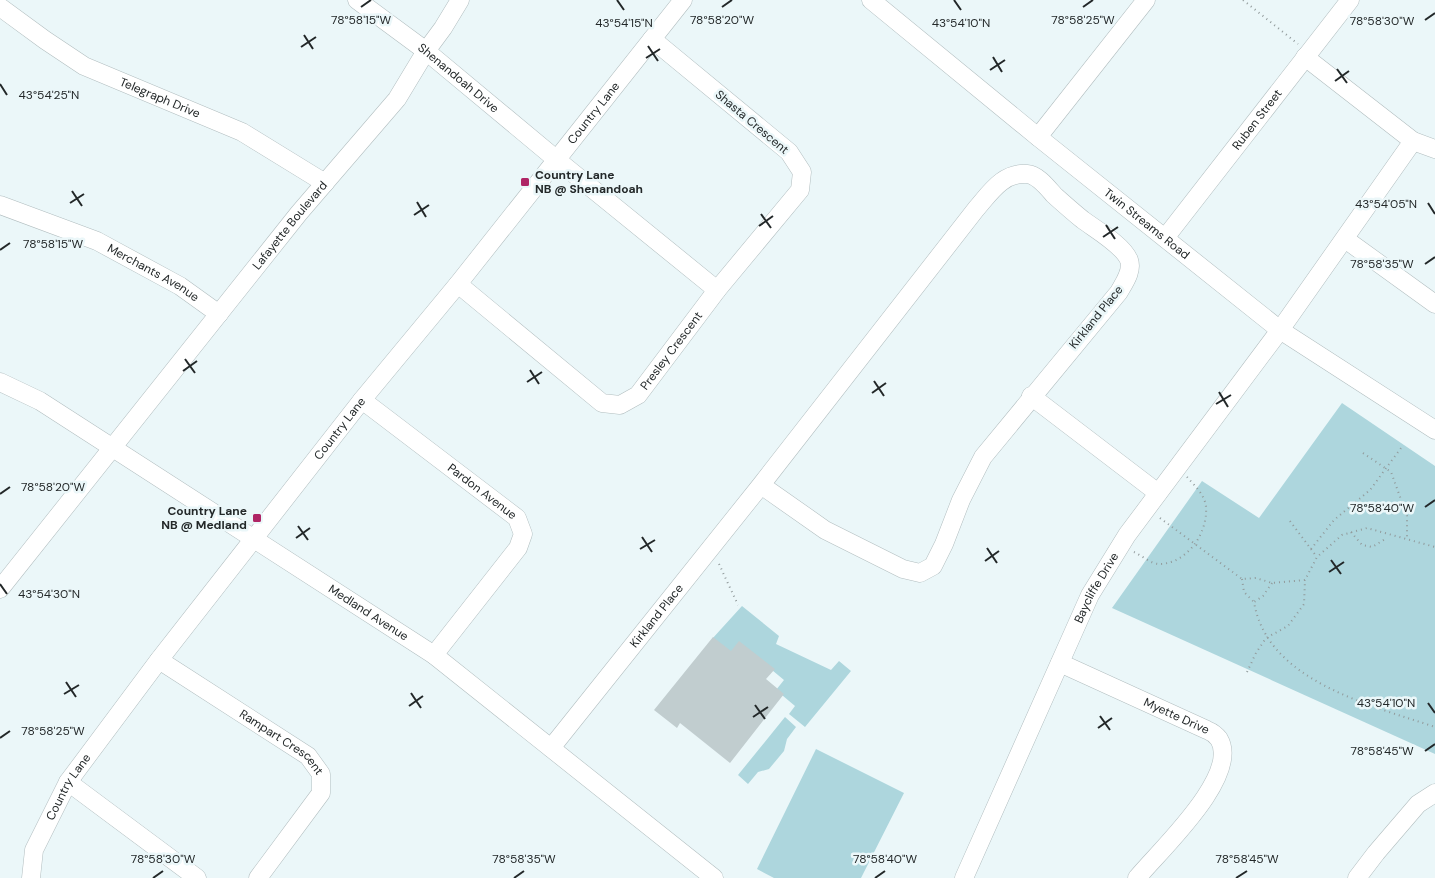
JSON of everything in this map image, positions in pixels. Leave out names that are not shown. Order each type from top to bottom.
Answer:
[{"type":"street","name":"Shenandoah Drive","points":[[357,0],[426,51],[557,160]]},
{"type":"street","name":"Lafayette Boulevard","points":[[0,590],[325,183],[398,99],[426,51],[460,0]]},
{"type":"street","name":"Country Lane","points":[[32,878],[34,850],[68,782],[159,660],[362,400],[458,284],[683,0]]},
{"type":"street","name":"Twin Streams Road","points":[[871,0],[1038,137],[1280,330],[1435,430]]},
{"type":"street","points":[[1038,137],[1146,0]]},
{"type":"street","name":"Ruben Street","points":[[1165,238],[1350,0]]},
{"type":"street","name":"Telegraph Drive","points":[[0,6],[45,40],[84,66],[242,132],[325,183]]},
{"type":"street","name":"Shasta Crescent","points":[[652,39],[789,152],[802,172],[800,190],[717,290]]},
{"type":"street","points":[[1305,57],[1413,141],[1435,149]]},
{"type":"street","name":"Baycliffe Drive","points":[[964,878],[1090,595],[1121,544],[1280,330],[1413,141]]},
{"type":"street","points":[[557,160],[717,290]]},
{"type":"street","name":"Kirkland Place","points":[[551,748],[762,485],[976,209],[1003,180],[1007,177],[1027,174],[1037,178],[1081,218],[1122,249],[1129,260],[1130,268],[1127,279],[1118,292],[983,457],[961,500],[944,544],[932,566],[920,573],[903,569],[826,530],[762,485]]},
{"type":"street","name":"Merchants Avenue","points":[[0,205],[97,241],[180,286],[219,314]]},
{"type":"street","points":[[1345,239],[1435,304]]},
{"type":"street","name":"Presley Crescent","points":[[458,284],[602,403],[620,405],[638,395],[717,290]]},
{"type":"street","name":"Medland Avenue","points":[[0,382],[40,401],[434,655],[714,878]]},
{"type":"street","points":[[1031,396],[1158,493]]},
{"type":"street","name":"Pardon Avenue","points":[[362,400],[517,518],[523,534],[518,548],[434,655]]},
{"type":"street","name":"Rampart Crescent","points":[[159,660],[308,756],[321,774],[321,792],[258,878]]},
{"type":"street","name":"Myette Drive","points":[[1060,663],[1207,730],[1220,741],[1222,756],[1216,776],[1207,795],[1188,822],[1153,858],[1137,878]]},
{"type":"street","points":[[68,782],[197,878]]},
{"type":"street","points":[[1357,878],[1418,804],[1435,794]]},
{"type":"path","points":[[1243,0],[1300,46],[1305,57]]},
{"type":"path","points":[[1311,549],[1334,520],[1370,490],[1401,448]]},
{"type":"path","points":[[1363,453],[1392,472],[1407,516],[1407,539]]},
{"type":"path","points":[[1121,544],[1157,564],[1176,561],[1195,544],[1204,525],[1206,506],[1201,493],[1178,466]]},
{"type":"path","points":[[1147,508],[1242,578],[1256,578],[1272,583],[1305,580]]},
{"type":"path","points":[[1290,521],[1318,557]]},
{"type":"path","points":[[1247,672],[1266,638],[1288,626],[1304,604],[1305,580],[1318,557],[1342,535],[1367,528],[1435,547]]},
{"type":"path","points":[[1351,532],[1362,545],[1372,547],[1387,538]]},
{"type":"path","points":[[719,564],[738,605]]},
{"type":"path","points":[[1242,578],[1244,592],[1254,602],[1256,617],[1266,638],[1289,663],[1325,686],[1364,703],[1435,727]]},
{"type":"path","points":[[1254,602],[1263,596],[1272,583]]},
{"type":"shaded area","points":[[1342,403],[1435,466],[1435,754],[1112,608],[1202,481],[1259,518]]},
{"type":"shaded area","points":[[742,606],[779,636],[776,644],[831,670],[839,661],[851,671],[805,727],[789,714],[795,706],[776,690],[784,680],[743,646],[733,656],[712,639]]},
{"type":"shaded area","points":[[785,717],[796,727],[787,739],[784,751],[769,769],[758,772],[748,784],[738,775]]},
{"type":"shaded area","points":[[816,749],[904,793],[861,878],[774,878],[757,869]]},
{"type":"building","points":[[713,637],[731,651],[739,641],[775,669],[766,679],[784,694],[730,763],[680,723],[677,728],[654,710]]},
{"type":"place","name":"Country Lane NB @ Shenandoah","points":[[525,182]]},
{"type":"place","name":"Country Lane NB @ Medland","points":[[257,518]]}]
